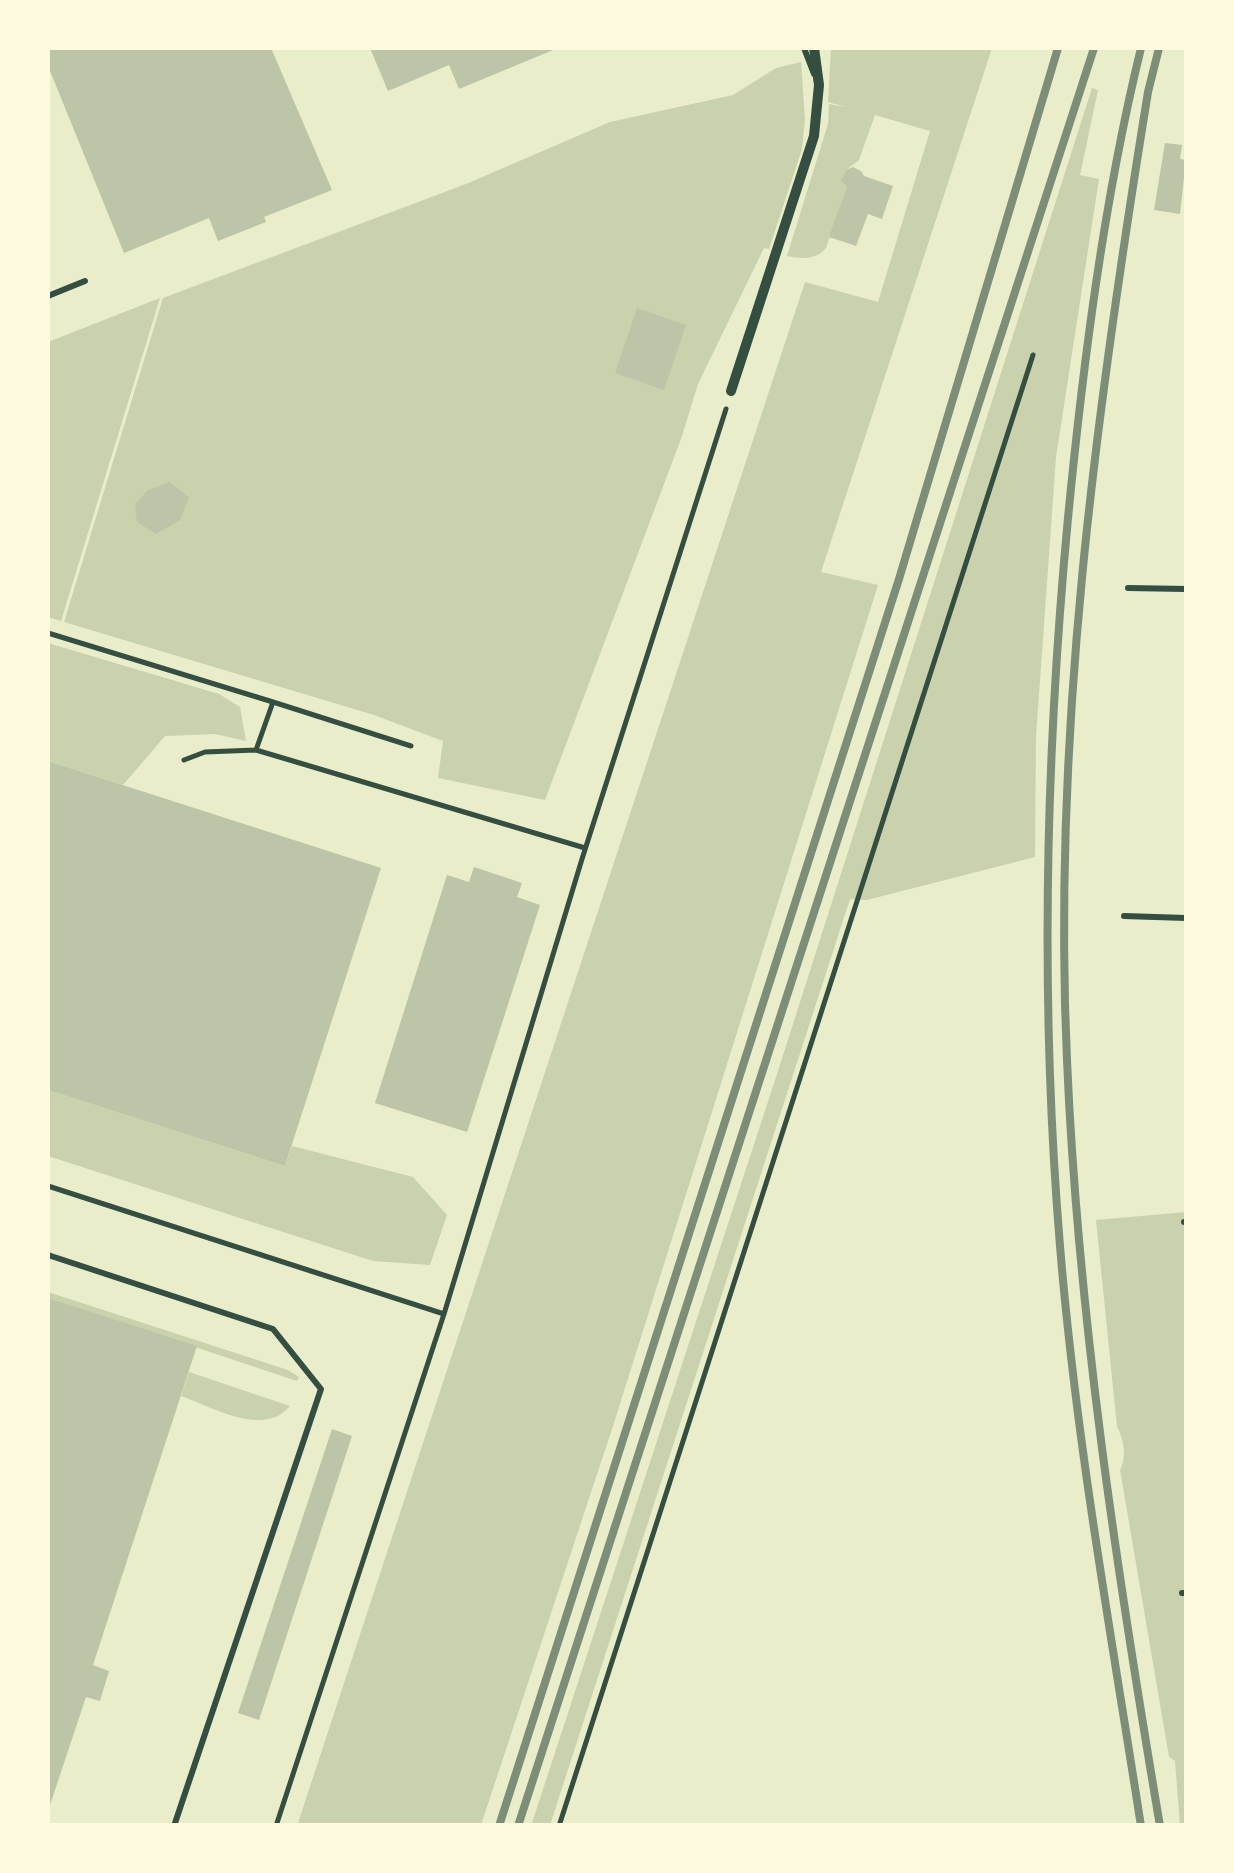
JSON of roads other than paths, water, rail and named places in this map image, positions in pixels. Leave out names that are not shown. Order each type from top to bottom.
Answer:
[{"type":"street","points":[[731,392],[814,136],[819,86],[814,48]]},
{"type":"lane","points":[[804,48],[819,86]]},
{"type":"lane","points":[[48,296],[85,281]]},
{"type":"lane","points":[[1128,588],[1186,588]]},
{"type":"lane","points":[[1124,916],[1186,918]]},
{"type":"lane","points":[[48,1255],[273,1329],[321,1390],[174,1826]]},
{"type":"railway","points":[[499,1826],[899,579],[1058,48]]},
{"type":"railway","points":[[518,1826],[1094,48]]},
{"type":"railway","points":[[1141,48],[1116,163],[1081,401],[1060,609],[1048,882],[1050,1064],[1067,1319],[1095,1537],[1141,1826]]},
{"type":"railway","points":[[1159,48],[1148,92],[1111,332],[1082,574],[1066,816],[1064,938],[1072,1156],[1090,1348],[1115,1540],[1160,1826]]}]
